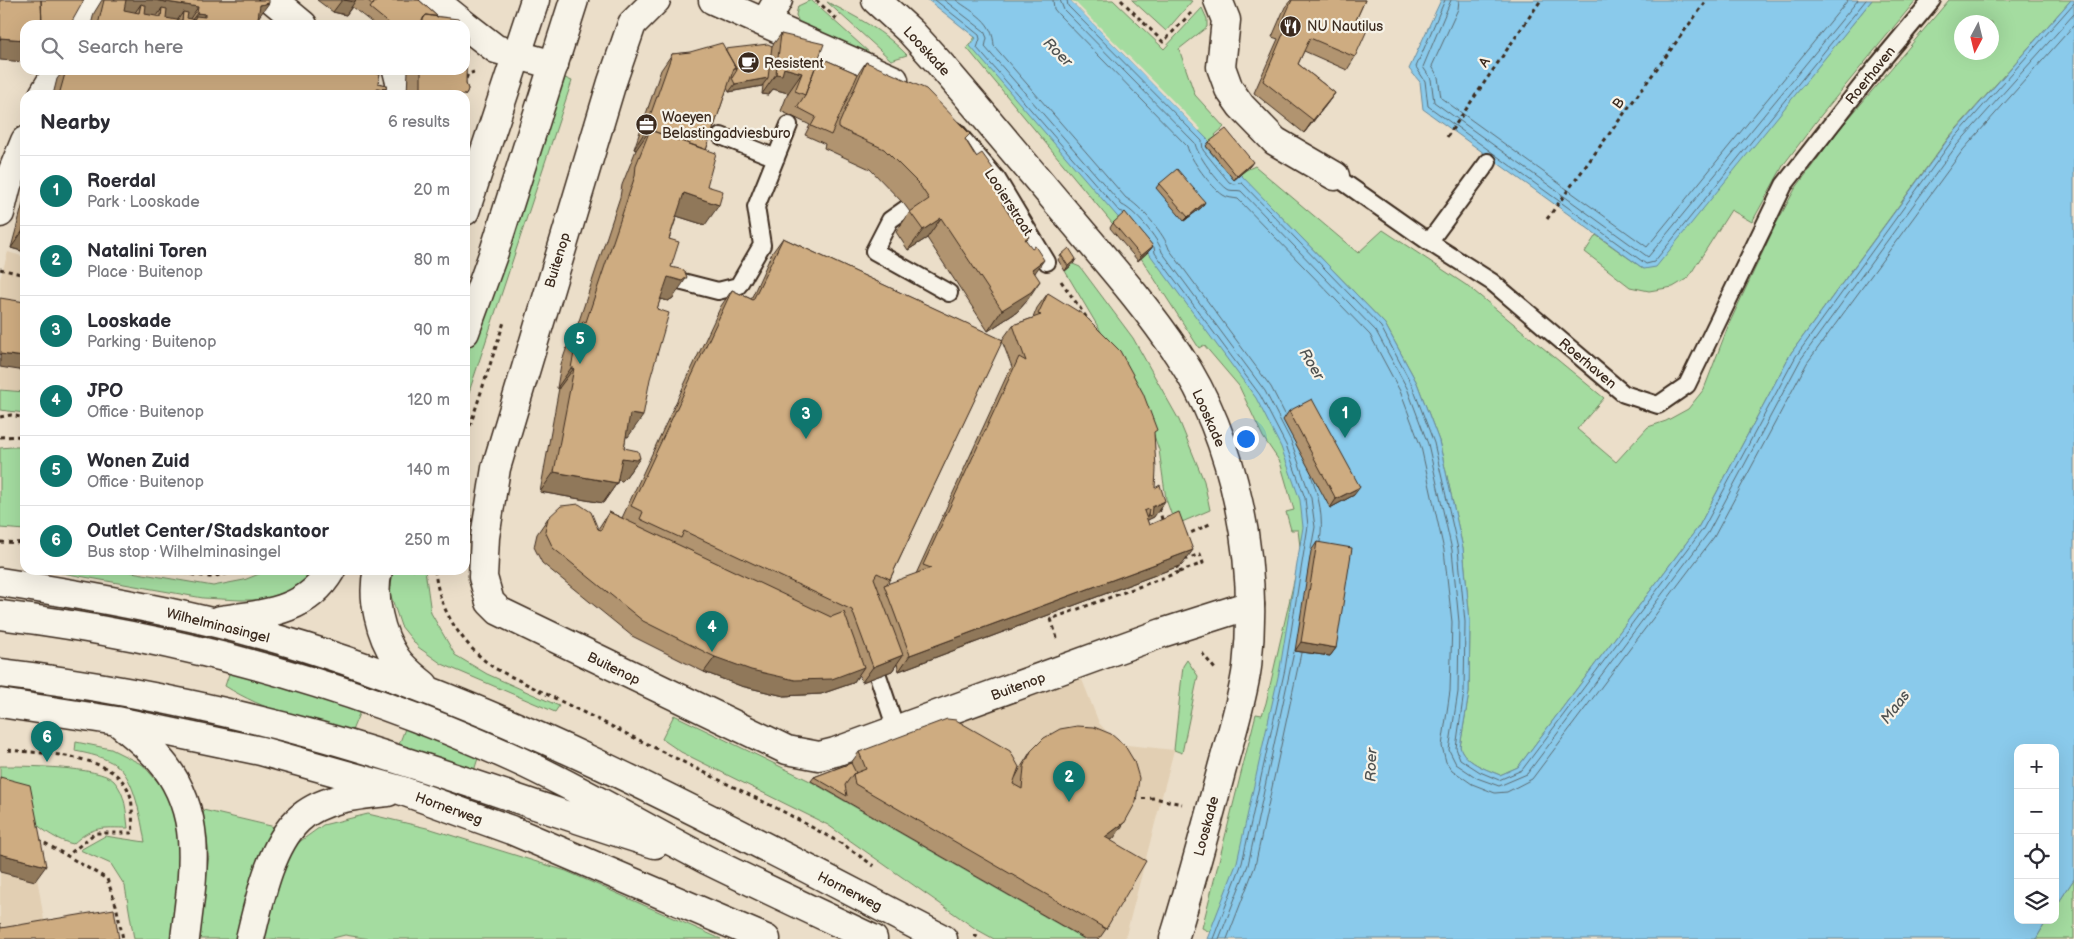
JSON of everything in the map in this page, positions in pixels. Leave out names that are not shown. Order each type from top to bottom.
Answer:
[{"type":"main road","points":[[88,20],[99,0]]},
{"type":"main road","points":[[273,0],[297,20]]},
{"type":"main road","points":[[434,0],[459,20]]},
{"type":"main road","points":[[470,196],[535,0]]},
{"type":"main road","points":[[470,318],[494,252],[574,0]]},
{"type":"main road","name":"Buitenop","points":[[656,0],[632,24],[612,82],[496,468],[485,537],[483,577],[485,591],[490,602],[509,617],[786,750],[819,756],[835,752],[1162,633],[1250,605]]},
{"type":"main road","points":[[714,0],[900,83]]},
{"type":"main road","points":[[766,23],[778,0]]},
{"type":"main road","name":"Looskade","points":[[876,0],[911,32],[1117,272],[1179,355],[1205,404],[1226,456],[1240,512],[1250,605],[1244,690],[1174,939]]},
{"type":"main road","name":"Roerhaven","points":[[1206,6],[1226,20],[1221,67],[1229,89],[1240,106],[1275,141],[1335,176]]},
{"type":"main road","points":[[470,29],[496,49],[554,65]]},
{"type":"main road","points":[[46,90],[55,75]]},
{"type":"main road","points":[[398,75],[401,90]]},
{"type":"main road","points":[[0,213],[7,185],[20,152]]},
{"type":"main road","points":[[212,622],[266,613],[298,603],[312,595],[324,583],[328,575]]},
{"type":"main road","points":[[378,575],[377,609],[389,646],[403,666],[431,691]]},
{"type":"main road","name":"Wilhelminasingel","points":[[0,582],[113,600],[212,622],[322,653],[431,691]]},
{"type":"main road","points":[[0,615],[146,639],[192,649],[294,677],[433,725],[514,758],[586,792],[706,859],[873,939]]},
{"type":"main road","points":[[0,673],[156,698],[273,724],[404,762],[580,821],[706,859]]},
{"type":"main road","name":"Hornerweg","points":[[431,691],[575,752],[659,792],[943,939]]},
{"type":"main road","points":[[0,704],[117,720],[165,765],[183,795],[191,817],[193,838],[192,878],[185,939]]},
{"type":"main road","name":"Hornerweg","points":[[117,720],[261,751],[400,790],[511,830],[766,939]]},
{"type":"main road","points":[[250,939],[268,871],[285,837],[299,819],[314,809],[346,797],[400,790]]},
{"type":"lane","name":"Roerhaven","points":[[1335,176],[1429,242],[1492,282],[1624,394],[1658,405],[1687,385],[1784,185],[1877,66],[1932,0]]},
{"type":"lane","name":"Looierstraat","points":[[946,118],[997,179],[1047,262]]},
{"type":"lane","points":[[660,276],[718,291],[738,286],[762,245],[756,207],[789,125]]},
{"type":"lane","points":[[721,136],[776,158]]},
{"type":"lane","points":[[1429,242],[1488,162]]},
{"type":"lane","points":[[907,208],[890,220],[874,251],[949,293]]},
{"type":"lane","points":[[866,639],[896,729]]},
{"type":"path","points":[[1121,0],[1163,42],[1206,6]]},
{"type":"path","name":"A","points":[[1447,137],[1541,0]]},
{"type":"path","name":"B","points":[[1547,220],[1708,0]]},
{"type":"path","points":[[462,88],[468,75]]},
{"type":"path","points":[[1047,262],[1091,324]]},
{"type":"path","points":[[0,269],[20,274]]},
{"type":"path","points":[[0,417],[11,415],[20,417]]},
{"type":"path","points":[[0,437],[20,436]]},
{"type":"path","points":[[1158,501],[1164,527]]},
{"type":"path","points":[[1182,537],[1204,526]]},
{"type":"path","points":[[0,542],[20,542]]},
{"type":"path","points":[[1067,668],[1051,619],[1179,572],[1203,563],[1200,554],[1175,563],[1179,572]]},
{"type":"path","points":[[196,575],[210,577],[221,575]]},
{"type":"path","points":[[436,575],[446,609],[460,633],[480,657],[494,668],[786,813],[844,845],[878,869]]},
{"type":"path","points":[[1162,633],[1196,646],[1215,667],[1214,676]]},
{"type":"path","points":[[8,750],[82,758],[115,773],[124,783],[130,797],[133,833],[95,833],[67,856]]},
{"type":"path","name":"Looskade","points":[[1128,799],[1154,798],[1185,805],[1183,813]]},
{"type":"path","points":[[35,837],[107,879],[116,905],[123,939]]},
{"type":"shaded area","points":[[8,252],[20,256],[20,391],[0,389],[0,279]]},
{"type":"shaded area","points":[[1081,677],[1099,723],[1118,744],[1174,750],[1125,939],[1084,939],[808,780]]},
{"type":"shaded area","points":[[0,776],[21,779],[45,926],[0,933]]},
{"type":"green space","points":[[811,0],[880,62],[799,23],[796,15],[798,6]]},
{"type":"green space","points":[[932,0],[1113,0],[1164,49],[1202,8],[1207,19],[1207,27],[1179,49],[1195,95],[1224,127],[1215,135],[1244,171],[1255,166],[1358,253],[1383,230],[1469,287],[1604,398],[1577,429],[1616,462],[1648,427],[1666,421],[1688,409],[1704,389],[1729,324],[1775,226],[1795,189],[1838,131],[1949,0],[2071,0],[1949,137],[1791,353],[1699,526],[1518,767],[1500,775],[1471,761],[1460,747],[1469,693],[1470,621],[1463,548],[1439,441],[1417,383],[1385,324],[1268,203],[1411,430],[1210,932],[1202,928],[1256,714],[1262,715],[1266,703],[1303,542],[1302,537],[1300,547],[1298,530],[1291,530],[1286,512],[1294,510],[1280,462],[1263,437],[1239,386],[1204,345],[1199,348],[1141,258],[967,48],[975,37]]},
{"type":"green space","points":[[1132,0],[1188,0],[1192,1],[1166,31]]},
{"type":"green space","points":[[1872,0],[1916,0],[1822,114],[1784,164],[1752,222],[1731,210],[1688,278],[1673,287],[1649,291],[1630,287],[1585,252],[1596,235],[1644,269],[1781,111]]},
{"type":"green space","points":[[827,2],[879,32],[907,55],[891,60]]},
{"type":"green space","points":[[565,78],[572,81],[470,389],[470,346]]},
{"type":"green space","points":[[1073,264],[1080,267],[1133,338],[1179,420],[1204,481],[1210,510],[1175,525],[1166,499],[1159,450],[1142,401],[1065,271]]},
{"type":"green space","points":[[0,390],[20,392],[20,412],[0,410]]},
{"type":"green space","points":[[20,447],[20,530],[0,528],[0,448]]},
{"type":"green space","points":[[73,575],[149,575],[213,586],[244,580],[256,575],[313,575],[296,588],[264,600],[203,598]]},
{"type":"green space","points":[[392,575],[426,575],[431,613],[455,655],[487,674],[559,706],[555,712],[442,664],[418,647],[401,626],[390,593]]},
{"type":"green space","points":[[1187,660],[1198,676],[1182,753],[1174,750],[1183,666]]},
{"type":"green space","points":[[230,671],[361,709],[351,733],[318,724],[271,709],[225,686]]},
{"type":"green space","points":[[674,715],[808,780],[1084,939],[994,939],[976,929],[828,825],[681,752],[662,739]]},
{"type":"green space","points":[[406,726],[479,755],[473,774],[397,750]]},
{"type":"green space","points":[[76,742],[111,749],[143,765],[176,803],[186,868],[179,939],[134,939],[125,886],[111,864],[80,850],[105,836],[145,842],[136,800],[123,771],[107,760],[75,751]]},
{"type":"green space","points":[[0,766],[60,768],[93,772],[106,776],[114,781],[121,792],[125,803],[128,828],[99,829],[87,833],[73,844],[51,835],[32,820],[0,785]]},
{"type":"green space","points":[[203,810],[275,827],[242,939],[199,939],[209,855]]},
{"type":"green space","points":[[368,814],[431,829],[566,871],[721,939],[370,939],[345,935],[329,939],[260,939],[288,850],[323,825]]},
{"type":"green space","points":[[2074,879],[2074,939],[2036,939],[2045,924],[2059,924],[2059,902]]},
{"type":"water","points":[[928,0],[1070,0],[1211,143],[1206,147],[1234,180],[1240,174],[1385,324],[1417,383],[1439,441],[1463,548],[1470,621],[1469,693],[1460,747],[1471,761],[1500,775],[1518,767],[1699,526],[1791,353],[1949,138],[2071,0],[2074,0],[2074,879],[2059,902],[2059,744],[2014,744],[2014,924],[2045,924],[2036,939],[1207,939],[1237,862],[1280,668],[1303,527],[1300,500],[1281,447],[1256,398],[1148,252],[970,46],[976,38]]},
{"type":"water","points":[[1441,0],[1872,0],[1656,267],[1644,269],[1423,109],[1420,82],[1409,69]]},
{"type":"pier","points":[[1070,0],[1075,2],[1201,129],[1199,131]]},
{"type":"building","points":[[0,0],[41,0],[42,20],[20,20],[20,40],[0,38]]},
{"type":"building","points":[[41,0],[84,0],[73,20],[42,20]]},
{"type":"building","points":[[104,0],[126,0],[124,10],[139,13],[141,4],[146,5],[145,14],[161,17],[162,8],[167,9],[166,18],[177,20],[99,20]]},
{"type":"building","points":[[154,0],[269,0],[269,3],[260,5],[258,18],[266,20],[194,20],[196,16],[205,17],[205,14],[197,13],[198,7]]},
{"type":"building","points":[[367,0],[376,0],[373,5]]},
{"type":"building","points":[[376,0],[419,0],[438,17],[426,15],[422,20],[385,20],[370,8]]},
{"type":"building","points":[[1292,0],[1365,0],[1355,22],[1368,28],[1355,57],[1310,38],[1298,64],[1335,93],[1313,120],[1263,81],[1286,27],[1281,25]]},
{"type":"building","points":[[183,12],[188,13],[187,18],[194,20],[182,20]]},
{"type":"building","points":[[426,15],[459,20],[423,20]]},
{"type":"building","points":[[781,34],[824,44],[805,95],[795,91],[802,73],[784,68],[782,75],[776,74]]},
{"type":"building","points":[[722,43],[737,70],[734,68],[706,150],[650,130],[647,134],[644,133],[672,54],[690,52]]},
{"type":"building","points":[[768,44],[772,46],[768,78],[735,84],[732,78],[737,70],[725,49]]},
{"type":"building","points":[[819,57],[858,74],[831,135],[811,126],[816,117],[797,107],[805,95]]},
{"type":"building","points":[[866,62],[926,89],[970,134],[965,139],[976,157],[982,153],[994,170],[988,174],[1005,201],[1002,203],[1016,225],[1019,222],[1029,237],[1025,239],[1032,248],[1035,246],[1044,260],[1032,269],[1040,281],[1031,292],[1002,310],[941,218],[923,230],[910,212],[929,199],[919,184],[884,149],[839,128],[839,124]]},
{"type":"building","points":[[65,75],[380,75],[378,83],[387,85],[386,89],[377,88],[377,90],[60,90]]},
{"type":"building","points":[[421,75],[466,75],[468,90],[421,90]]},
{"type":"building","points":[[1226,129],[1253,162],[1237,176],[1209,142]]},
{"type":"building","points":[[650,130],[716,153],[707,186],[723,191],[719,205],[684,193],[669,239],[679,242],[671,267],[684,270],[687,277],[682,281],[668,277],[657,309],[669,313],[650,379],[643,416],[630,414],[624,448],[638,451],[640,458],[636,460],[622,458],[617,483],[554,472],[574,368],[571,368],[576,343],[583,321],[586,322],[635,176],[636,165]]},
{"type":"building","points":[[1177,169],[1205,202],[1188,217],[1159,184]]},
{"type":"building","points":[[1125,212],[1153,246],[1141,256],[1113,223]]},
{"type":"building","points":[[783,238],[1003,340],[890,579],[877,573],[874,578],[903,655],[873,667],[852,610],[684,531],[681,538],[640,519],[643,512],[631,506],[732,290],[753,300]]},
{"type":"building","points":[[1069,248],[1076,259],[1068,266],[1061,255]]},
{"type":"building","points":[[1048,293],[1084,315],[1120,351],[1143,393],[1157,430],[1154,432],[1155,488],[1160,485],[1165,501],[1152,507],[1151,516],[1148,515],[1149,509],[1144,511],[1149,525],[1179,512],[1193,550],[910,655],[884,585],[931,568],[923,565],[1019,357],[1026,361],[1013,325],[1041,315],[1038,314]]},
{"type":"building","points":[[0,298],[20,301],[20,356],[0,354]]},
{"type":"building","points":[[1312,399],[1360,487],[1336,499],[1289,411]]},
{"type":"building","points":[[579,504],[591,512],[598,529],[601,530],[609,512],[831,617],[844,612],[864,667],[832,679],[795,680],[751,670],[715,657],[643,621],[553,548],[545,531],[548,518],[561,506]]},
{"type":"building","points":[[1317,542],[1352,548],[1336,648],[1301,642]]},
{"type":"building","points":[[947,719],[956,720],[1010,751],[1019,767],[1013,784],[1022,789],[1024,767],[1031,751],[1044,738],[1060,729],[1077,726],[1094,727],[1111,734],[1125,746],[1134,761],[1139,778],[1136,802],[1125,822],[1105,837],[1146,861],[1106,929],[855,784],[853,774],[866,769],[859,752]]},
{"type":"building","points":[[851,763],[856,773],[853,774],[845,785],[847,796],[814,777]]},
{"type":"building","points":[[0,777],[30,785],[46,866],[0,854]]},
{"type":"building","points":[[114,909],[119,939],[0,939],[0,923],[1,928]]},
{"type":"place","name":"NU Nautilus","points":[[1291,26]]},
{"type":"place","name":"Resistent","points":[[748,63]]},
{"type":"place","name":"Waeyen Belastingadviesburo","points":[[646,125]]},
{"type":"place","name":"Wonen Zuid","points":[[580,364]]},
{"type":"place","name":"Roerdal","points":[[1345,438]]},
{"type":"place","name":"Looskade","points":[[806,439]]},
{"type":"place","name":"JPO","points":[[712,652]]},
{"type":"place","name":"Outlet Center/Stadskantoor","points":[[47,762]]},
{"type":"place","name":"Natalini Toren","points":[[1069,802]]},
{"type":"water label","name":"Roer","points":[[1058,52]]},
{"type":"water label","name":"Roer","points":[[1312,364]]},
{"type":"water label","name":"Maas","points":[[1895,707]]},
{"type":"water label","name":"Roer","points":[[1371,765]]}]
